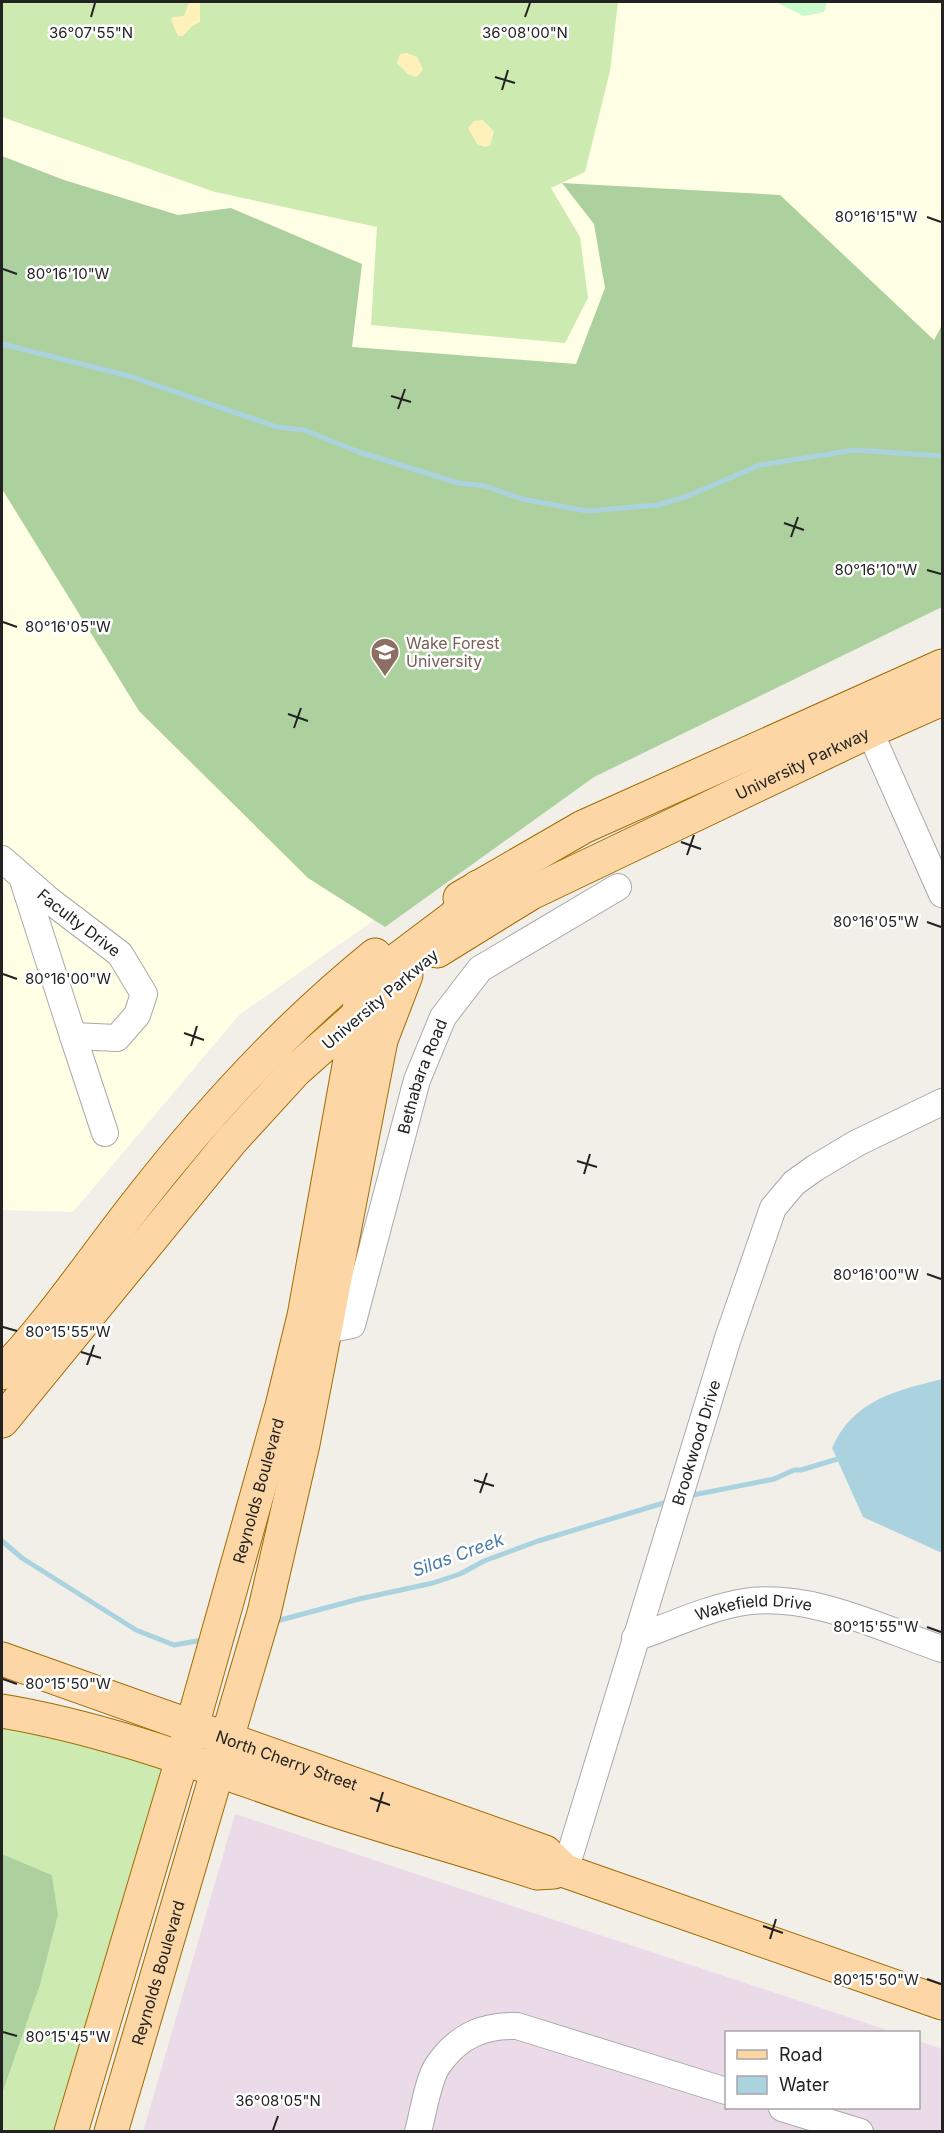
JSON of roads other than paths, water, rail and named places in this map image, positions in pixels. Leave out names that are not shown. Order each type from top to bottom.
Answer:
[{"type":"main road","name":"University Parkway","points":[[2,1421],[231,1141],[295,1071],[427,957],[531,893],[864,718],[942,666]]},
{"type":"main road","name":"University Parkway","points":[[2,1373],[195,1130],[270,1050],[378,953],[427,918],[583,826],[864,718],[942,699]]},
{"type":"main road","name":"Reynolds Boulevard","points":[[71,2132],[192,1726],[285,1394],[303,1316],[362,993],[371,980],[454,917],[478,887]]},
{"type":"main road","name":"Reynolds Boulevard","points":[[111,2132],[264,1612],[303,1444],[381,1040],[406,975]]},
{"type":"main road","name":"North Cherry Street","points":[[2,1659],[545,1852],[565,1871]]},
{"type":"main road","name":"North Cherry Street","points":[[2,1712],[47,1719],[105,1733],[319,1805],[537,1873],[565,1871],[942,2003]]},
{"type":"street","points":[[864,718],[942,894]]},
{"type":"street","name":"Faculty Drive","points":[[2,859],[120,954],[144,994],[137,1015],[117,1038],[73,1036],[22,877]]},
{"type":"street","name":"Bethabara Road","points":[[326,1330],[352,1325],[417,1080],[443,1017],[480,969],[618,887]]},
{"type":"street","points":[[73,1036],[105,1133]]},
{"type":"street","name":"Brookwood Drive","points":[[565,1871],[728,1338],[773,1208],[794,1183],[815,1168],[857,1143],[942,1101]]},
{"type":"street","name":"Wakefield Drive","points":[[636,1638],[719,1609],[767,1600],[800,1601],[942,1649]]},
{"type":"street","points":[[417,2132],[437,2066],[467,2035],[492,2026],[517,2026],[725,2091]]},
{"type":"street","points":[[785,2109],[860,2132]]},
{"type":"water","points":[[942,1379],[942,1553],[863,1517],[832,1448],[851,1419],[864,1408],[892,1393]]},
{"type":"waterway","points":[[2,344],[129,376],[277,427],[304,430],[359,452],[458,483],[485,486],[522,499],[587,511],[658,505],[688,496],[760,465],[855,450],[942,456]]},
{"type":"waterway","name":"Silas Creek","points":[[688,1496],[774,1479],[794,1470],[841,1458]]},
{"type":"waterway","name":"Silas Creek","points":[[273,1622],[359,1599],[433,1583],[538,1541],[670,1501]]},
{"type":"waterway","name":"Silas Creek","points":[[2,1541],[22,1558],[136,1630],[174,1645],[203,1640]]},
{"type":"place","name":"Wake Forest University","points":[[385,678]]}]
